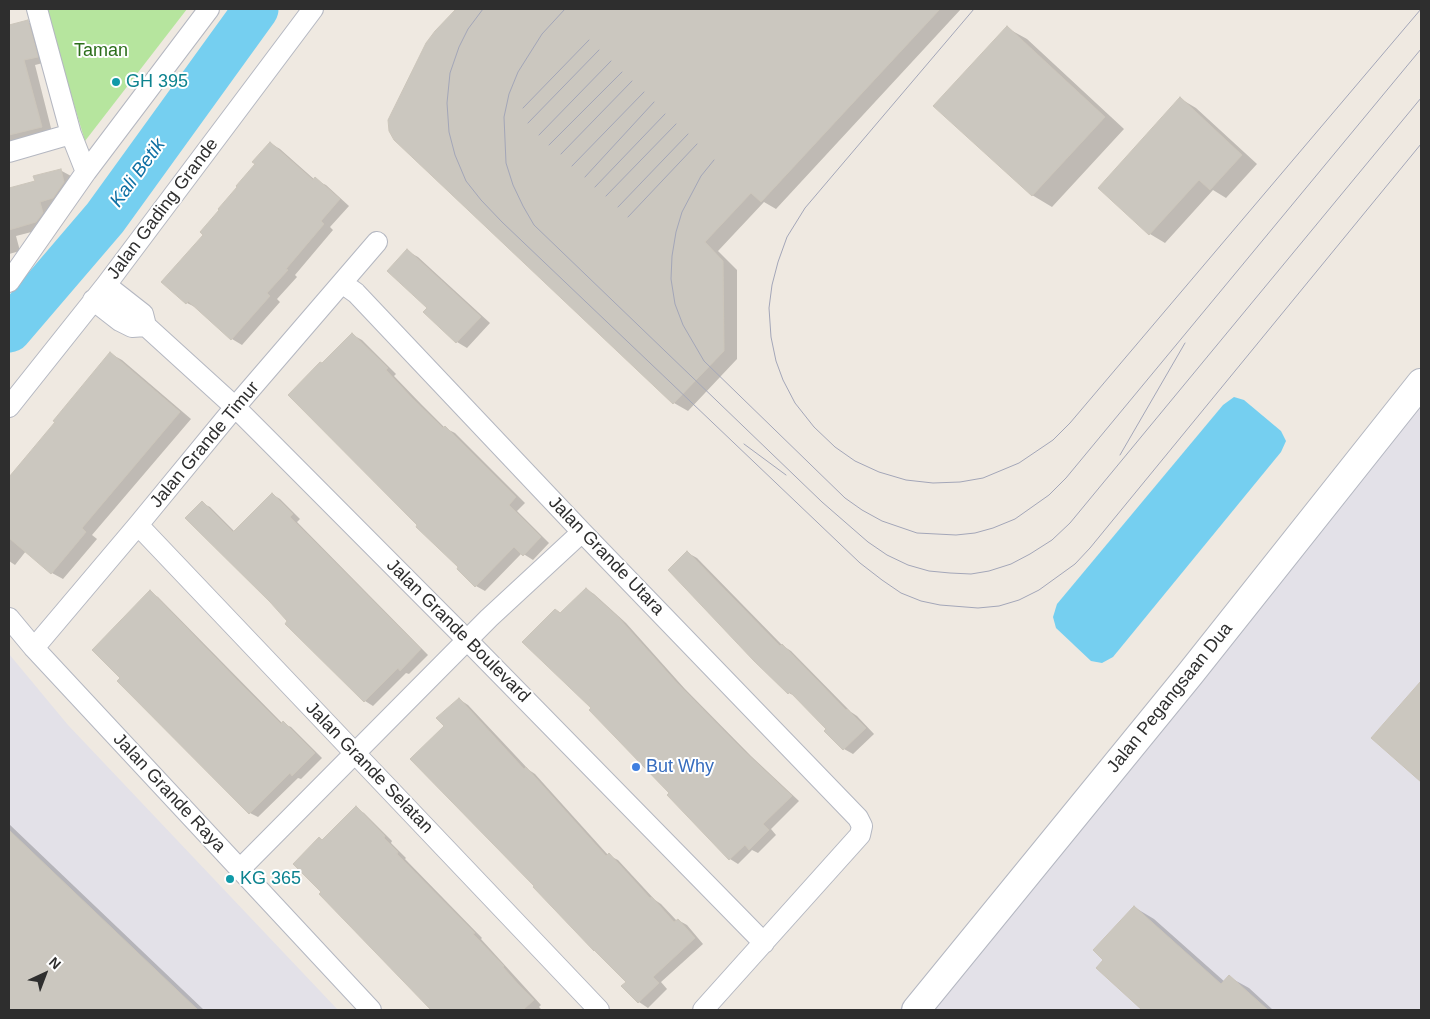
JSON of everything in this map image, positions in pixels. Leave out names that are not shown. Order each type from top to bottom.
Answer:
[{"type":"main road","name":"Jalan Pegangsaan Dua","points":[[916,1010],[1190,674],[1421,383]]},
{"type":"street","points":[[37,9],[71,134],[86,172]]},
{"type":"street","points":[[9,282],[86,172],[209,9]]},
{"type":"street","name":"Jalan Gading Grande","points":[[9,407],[106,285],[313,9]]},
{"type":"street","points":[[9,152],[71,134]]},
{"type":"street","name":"Jalan Grande Timur","points":[[34,648],[138,526],[235,407],[377,242]]},
{"type":"street","name":"Jalan Grande Utara","points":[[342,283],[356,292],[582,532],[858,818],[862,826],[860,834],[764,943]]},
{"type":"street","name":"Jalan Grande Boulevard","points":[[106,285],[143,314],[146,326],[235,407],[764,943]]},
{"type":"street","points":[[93,300],[120,321],[132,327],[146,326]]},
{"type":"street","name":"Jalan Grande Selatan","points":[[138,526],[599,1010]]},
{"type":"street","points":[[240,869],[489,618],[582,532]]},
{"type":"street","name":"Jalan Grande Raya","points":[[9,618],[34,648],[371,1010]]},
{"type":"street","points":[[703,1010],[764,943]]},
{"type":"shaded area","points":[[1421,370],[1421,1010],[899,1010],[1035,845]]},
{"type":"shaded area","points":[[9,654],[68,725],[338,1010],[9,1010]]},
{"type":"green space","name":"Taman","points":[[45,9],[187,9],[85,141]]},
{"type":"water","points":[[1234,397],[1244,400],[1281,431],[1286,441],[1281,452],[1113,657],[1102,663],[1091,661],[1056,628],[1053,617],[1057,604],[1223,405]]},
{"type":"building","points":[[456,9],[940,9],[761,202],[751,193],[705,242],[723,261],[724,351],[673,404],[394,140],[389,131],[388,120],[426,43]]},
{"type":"building","points":[[28,20],[38,57],[24,60],[42,127],[9,135],[9,25]]},
{"type":"building","points":[[1007,26],[1105,117],[1032,196],[933,106]]},
{"type":"building","points":[[1180,97],[1242,155],[1210,190],[1199,180],[1149,235],[1098,188]]},
{"type":"building","points":[[270,142],[313,180],[315,177],[340,199],[321,221],[324,224],[286,269],[288,270],[267,293],[270,296],[231,340],[188,301],[186,304],[161,282],[203,235],[200,232],[255,164],[252,162]]},
{"type":"building","points":[[61,169],[64,182],[53,198],[40,202],[43,213],[36,222],[9,230],[9,188],[35,181],[33,176]]},
{"type":"building","points":[[407,249],[481,317],[456,343],[423,312],[427,308],[387,271]]},
{"type":"building","points":[[352,333],[388,368],[386,370],[412,398],[443,428],[445,426],[516,497],[509,505],[541,537],[523,556],[514,547],[475,587],[457,569],[458,567],[416,527],[417,525],[288,395]]},
{"type":"building","points":[[110,352],[180,412],[82,528],[86,532],[51,574],[9,538],[9,477]]},
{"type":"building","points":[[272,493],[293,514],[290,517],[421,649],[400,671],[398,668],[364,702],[285,624],[287,621],[270,602],[185,518],[202,501],[233,532]]},
{"type":"building","points":[[687,551],[780,646],[782,644],[866,728],[843,750],[824,731],[826,729],[790,692],[788,694],[754,661],[668,570]]},
{"type":"building","points":[[586,588],[618,617],[677,683],[743,750],[792,796],[763,824],[769,830],[749,850],[745,845],[729,860],[667,795],[669,793],[589,710],[591,708],[522,642],[555,609],[560,613]]},
{"type":"building","points":[[150,590],[281,724],[283,721],[315,753],[292,776],[290,773],[249,814],[117,681],[120,678],[92,650]]},
{"type":"building","points":[[1421,681],[1421,782],[1371,738]]},
{"type":"building","points":[[459,698],[524,769],[526,767],[606,856],[609,853],[674,922],[678,919],[695,938],[653,977],[659,983],[638,1003],[621,986],[626,982],[410,759],[444,726],[436,718]]},
{"type":"building","points":[[356,806],[385,836],[384,838],[398,852],[397,854],[475,933],[473,934],[534,1000],[523,1010],[431,1010],[319,894],[321,892],[293,864],[319,837],[322,840]]},
{"type":"building","points":[[9,830],[198,1010],[9,1010]]},
{"type":"building","points":[[1134,906],[1221,984],[1229,975],[1268,1010],[1142,1010],[1096,968],[1103,960],[1093,950]]},
{"type":"waterway","name":"Kali Betik","points":[[9,330],[105,218],[256,9]]},
{"type":"tram line","points":[[483,9],[468,29],[459,47],[450,73],[447,103],[449,132],[455,155],[466,181],[502,222],[860,563],[901,593],[921,601],[940,605],[978,608],[999,606],[1019,600],[1039,590],[1075,564],[1421,144]]},
{"type":"tram line","points":[[565,9],[542,34],[518,72],[509,94],[504,117],[506,163],[513,185],[534,225],[822,502],[868,542],[887,555],[908,565],[929,571],[971,574],[1011,564],[1052,540],[1070,523],[1421,98]]},
{"type":"tram line","points":[[974,9],[805,208],[787,237],[772,285],[769,308],[771,337],[776,361],[795,403],[814,427],[835,447],[855,461],[879,472],[906,480],[933,483],[960,482],[983,478],[1019,463],[1053,440],[1070,423],[1421,9]]},
{"type":"tram line","points":[[523,108],[589,40]]},
{"type":"tram line","points":[[714,160],[701,176],[682,212],[672,256],[671,279],[675,304],[683,325],[704,361],[845,498],[862,510],[882,521],[917,533],[956,535],[975,533],[1015,519],[1049,495],[1066,478],[1421,49]]},
{"type":"tram line","points":[[528,123],[599,50]]},
{"type":"tram line","points":[[539,135],[611,61]]},
{"type":"tram line","points":[[549,145],[622,72]]},
{"type":"tram line","points":[[561,154],[632,81]]},
{"type":"tram line","points":[[572,166],[644,92]]},
{"type":"tram line","points":[[585,177],[654,102]]},
{"type":"tram line","points":[[595,187],[665,114]]},
{"type":"tram line","points":[[606,196],[676,124]]},
{"type":"tram line","points":[[618,207],[688,134]]},
{"type":"tram line","points":[[628,217],[697,144]]},
{"type":"tram line","points":[[1120,455],[1185,343]]},
{"type":"tram line","points":[[744,444],[786,475]]},
{"type":"place","name":"GH 395","points":[[116,82]]},
{"type":"place","name":"But Why","points":[[636,767]]},
{"type":"place","name":"KG 365","points":[[230,879]]}]
